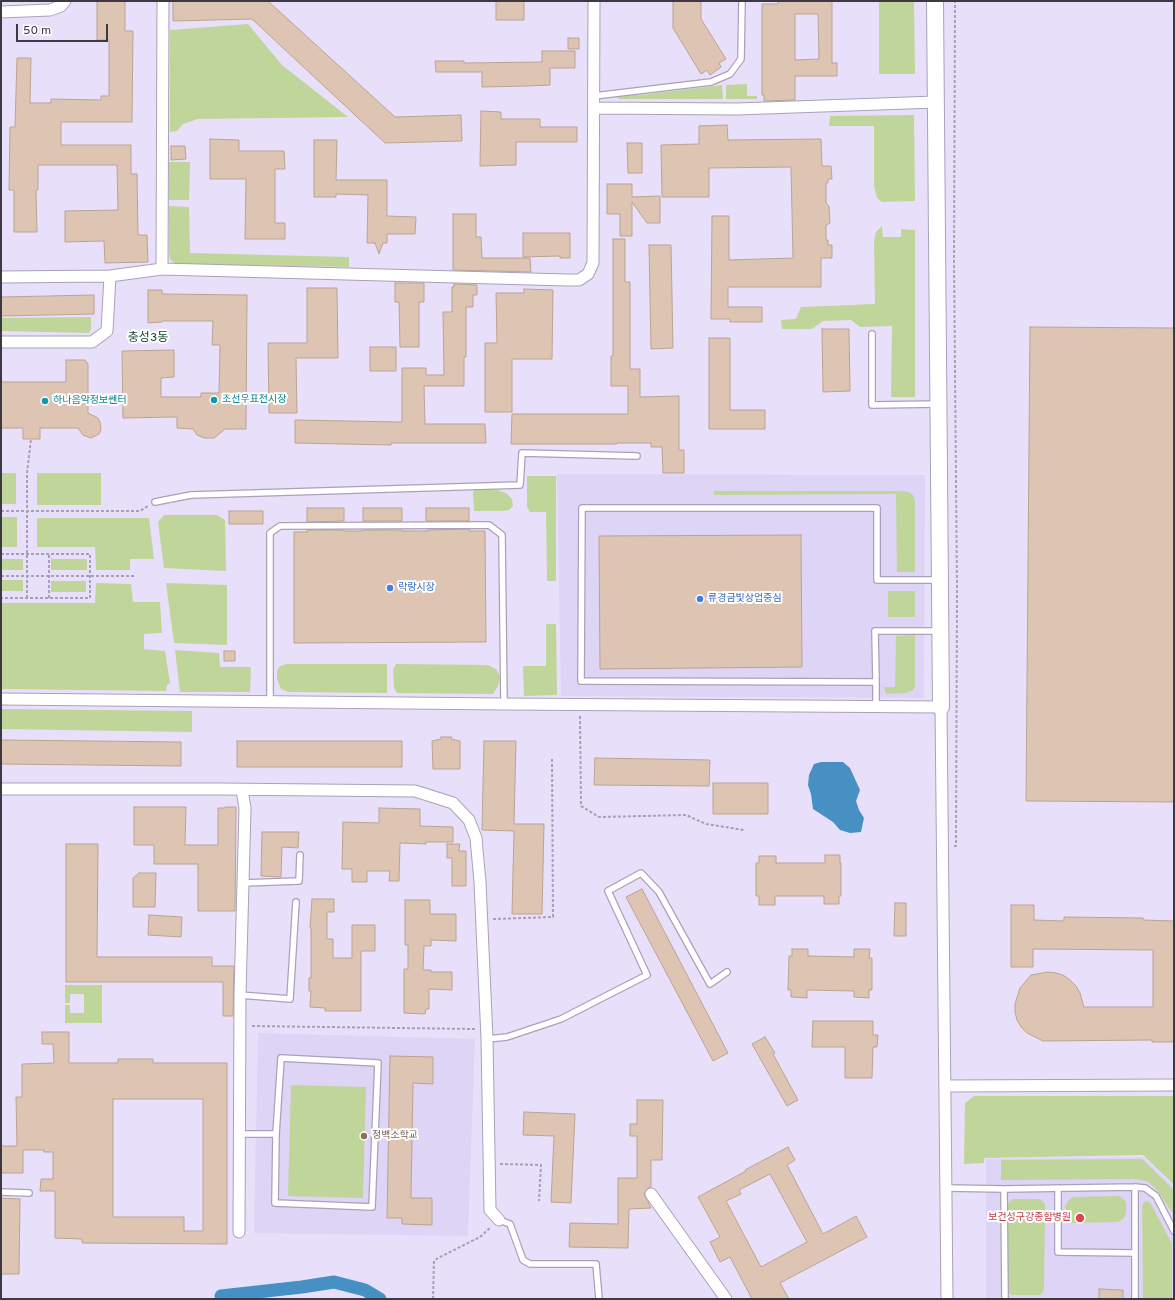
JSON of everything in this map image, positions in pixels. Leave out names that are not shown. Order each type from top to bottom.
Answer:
[{"type":"main road","points":[[935,1],[941,707]]},
{"type":"street","points":[[1,12],[50,10],[61,6],[65,1]]},
{"type":"street","points":[[162,269],[163,1]]},
{"type":"street","points":[[1,277],[110,276],[162,269],[579,280],[588,274],[593,263],[594,1]]},
{"type":"street","points":[[594,108],[737,109],[936,102]]},
{"type":"street","points":[[1,342],[92,342],[107,331],[110,276]]},
{"type":"street","points":[[1,699],[941,707],[947,1299]]},
{"type":"street","points":[[1,789],[415,791],[453,803],[469,820],[476,838],[480,882],[487,1034],[490,1210],[499,1220]]},
{"type":"street","points":[[239,1232],[240,995],[245,808],[242,790]]},
{"type":"street","points":[[945,1086],[1174,1084]]},
{"type":"street","points":[[652,1194],[726,1299]]},
{"type":"lane","points":[[594,96],[711,82],[730,74],[741,59],[742,1]]},
{"type":"lane","points":[[872,334],[872,405],[938,404]]},
{"type":"lane","points":[[155,502],[191,495],[520,485],[522,453],[637,456]]},
{"type":"lane","points":[[876,682],[581,681],[582,508],[877,508],[877,580],[940,580]]},
{"type":"lane","points":[[270,701],[270,533],[280,526],[489,525],[502,535],[504,704]]},
{"type":"lane","points":[[876,707],[875,631],[940,631]]},
{"type":"lane","points":[[243,883],[299,881],[300,855]]},
{"type":"lane","points":[[487,1034],[507,1037],[561,1018],[647,975],[608,891],[641,873],[659,892],[710,984],[727,972]]},
{"type":"lane","points":[[240,995],[290,999],[296,902]]},
{"type":"lane","points":[[281,1058],[378,1064],[372,1207],[275,1203],[276,1134],[281,1058]]},
{"type":"lane","points":[[240,1134],[276,1134]]},
{"type":"lane","points":[[1135,1187],[1135,1299]]},
{"type":"lane","points":[[946,1188],[1145,1188],[1156,1196],[1174,1231]]},
{"type":"lane","points":[[1058,1188],[1058,1252],[1135,1253]]},
{"type":"lane","points":[[1004,1189],[1005,1299]]},
{"type":"lane","points":[[1,1192],[29,1193]]},
{"type":"lane","points":[[499,1220],[510,1224],[523,1260],[530,1264],[596,1264],[599,1299]]},
{"type":"path","points":[[943,846],[956,846],[957,580],[954,260],[955,1]]},
{"type":"path","points":[[27,598],[26,511],[27,473],[31,439]]},
{"type":"path","points":[[1,511],[140,511],[155,502]]},
{"type":"path","points":[[1,554],[90,554],[90,576],[90,598],[1,598]]},
{"type":"path","points":[[49,554],[49,598]]},
{"type":"path","points":[[1,576],[134,576]]},
{"type":"path","points":[[579,705],[581,806],[599,817],[686,815],[706,824],[744,830]]},
{"type":"path","points":[[482,919],[553,918],[552,758]]},
{"type":"path","points":[[240,1026],[487,1034]]},
{"type":"path","points":[[489,1164],[541,1165],[539,1201]]},
{"type":"path","points":[[433,1299],[434,1262],[438,1258],[480,1238],[499,1220]]},
{"type":"shaded area","points":[[557,474],[925,475],[924,698],[561,696]]},
{"type":"shaded area","name":"정백소학교","points":[[258,1033],[475,1039],[468,1236],[254,1233]]},
{"type":"shaded area","name":"보건성구강종합병원","points":[[1143,1157],[1174,1187],[1174,1299],[986,1299],[986,1159]]},
{"type":"green space","points":[[879,1],[914,1],[915,74],[879,74]]},
{"type":"green space","points":[[248,24],[282,65],[348,117],[198,119],[183,124],[177,131],[170,132],[170,30]]},
{"type":"green space","points":[[747,84],[747,96],[757,96],[757,99],[726,99],[726,85]]},
{"type":"green space","points":[[722,85],[723,99],[619,99],[615,96],[640,95]]},
{"type":"green space","points":[[914,115],[915,201],[882,202],[877,198],[874,186],[874,126],[829,126],[830,116]]},
{"type":"green space","points":[[169,162],[190,162],[189,200],[169,200]]},
{"type":"green space","points":[[169,206],[189,207],[190,253],[349,257],[349,267],[175,264],[170,259],[169,253]]},
{"type":"green space","points":[[882,226],[883,237],[901,237],[901,229],[915,230],[915,397],[891,397],[892,326],[860,327],[851,320],[823,321],[812,329],[782,329],[781,320],[796,319],[801,307],[875,304],[874,241],[876,232]]},
{"type":"green space","points":[[91,317],[91,329],[89,333],[1,331],[1,318]]},
{"type":"green space","points":[[1,473],[16,473],[16,504],[1,504]]},
{"type":"green space","points":[[37,473],[101,473],[101,505],[37,505]]},
{"type":"green space","points":[[527,476],[556,476],[556,581],[547,581],[546,512],[530,512],[527,507]]},
{"type":"green space","points":[[474,490],[497,490],[506,493],[512,499],[513,506],[509,510],[503,511],[474,511]]},
{"type":"green space","points":[[714,491],[909,492],[913,495],[915,501],[915,572],[897,572],[896,494],[714,495]]},
{"type":"green space","points":[[164,515],[217,515],[225,520],[226,571],[164,568],[158,522]]},
{"type":"green space","points":[[1,517],[17,517],[17,547],[1,547]]},
{"type":"green space","points":[[37,518],[149,518],[154,559],[130,559],[130,570],[96,570],[95,547],[37,547]]},
{"type":"green space","points":[[1,559],[23,559],[23,570],[1,570]]},
{"type":"green space","points":[[51,559],[87,559],[87,570],[51,570]]},
{"type":"green space","points":[[1,580],[23,580],[23,591],[1,591]]},
{"type":"green space","points":[[51,581],[86,581],[86,592],[51,592]]},
{"type":"green space","points":[[96,583],[131,584],[133,602],[160,602],[162,633],[144,634],[144,649],[165,651],[170,683],[167,685],[166,691],[1,689],[1,603],[95,603]]},
{"type":"green space","points":[[166,583],[227,585],[227,645],[174,643]]},
{"type":"green space","points":[[888,591],[915,591],[915,617],[888,617]]},
{"type":"green space","points":[[546,624],[556,624],[557,695],[524,696],[523,666],[546,666]]},
{"type":"green space","points":[[915,635],[915,686],[913,690],[905,693],[886,694],[884,687],[895,687],[896,636]]},
{"type":"green space","points":[[175,650],[219,653],[220,667],[251,667],[250,692],[180,692]]},
{"type":"green space","points":[[287,664],[387,664],[387,693],[288,692],[281,689],[277,679],[277,671],[280,666]]},
{"type":"green space","points":[[396,664],[488,665],[497,670],[500,677],[498,686],[493,694],[397,693],[394,688],[393,669]]},
{"type":"green space","points":[[1,709],[192,711],[192,732],[1,729]]},
{"type":"green space","points":[[65,985],[102,985],[102,1023],[65,1023],[65,1005],[70,1005],[70,1013],[84,1013],[84,994],[70,994],[70,1003],[65,1003]]},
{"type":"green space","points":[[291,1085],[366,1087],[363,1198],[288,1196]]},
{"type":"green space","points":[[974,1096],[1174,1096],[1174,1185],[1143,1155],[984,1158],[984,1163],[964,1164],[965,1103]]},
{"type":"green space","points":[[1142,1159],[1174,1190],[1174,1215],[1157,1190],[1147,1181],[1134,1179],[1001,1180],[1001,1160]]},
{"type":"green space","points":[[1119,1196],[1126,1202],[1126,1213],[1124,1218],[1118,1222],[1072,1223],[1068,1220],[1065,1207],[1068,1201],[1073,1197]]},
{"type":"green space","points":[[1013,1199],[1040,1199],[1045,1204],[1044,1290],[1040,1295],[1012,1295],[1009,1293],[1007,1286],[1007,1205]]},
{"type":"green space","points":[[1148,1201],[1172,1244],[1172,1299],[1143,1299],[1142,1206],[1144,1202]]},
{"type":"water","points":[[821,762],[843,762],[850,768],[860,790],[856,801],[864,818],[861,832],[850,833],[840,830],[833,822],[813,809],[808,785],[809,775],[814,764]]},
{"type":"building","points":[[97,1],[125,1],[125,31],[133,31],[132,122],[61,122],[61,145],[131,145],[131,174],[137,174],[138,235],[147,235],[148,262],[105,263],[104,241],[65,242],[65,211],[118,210],[117,165],[38,165],[38,190],[36,190],[37,232],[14,232],[14,190],[9,190],[10,127],[15,127],[17,58],[31,58],[30,103],[51,103],[51,99],[101,100],[101,96],[109,96],[109,40],[97,40]]},
{"type":"building","points":[[173,1],[268,1],[395,117],[461,115],[462,141],[385,143],[252,19],[173,21]]},
{"type":"building","points":[[496,1],[524,1],[524,20],[496,20]]},
{"type":"building","points":[[673,1],[701,1],[701,19],[726,59],[719,63],[721,67],[710,75],[707,70],[701,74],[673,28]]},
{"type":"building","points":[[778,1],[832,1],[832,63],[837,63],[837,76],[795,76],[795,100],[764,101],[764,95],[762,95],[762,4],[778,4]],"holes":[[[795,14],[818,14],[819,59],[795,60]]]},
{"type":"building","points":[[568,38],[579,38],[579,49],[568,49]]},
{"type":"building","points":[[542,51],[575,51],[575,68],[550,68],[550,85],[528,86],[482,87],[482,72],[436,72],[435,61],[464,61],[464,63],[542,62]]},
{"type":"building","points":[[481,111],[501,112],[501,119],[540,119],[540,127],[577,127],[577,142],[516,142],[516,165],[480,166]]},
{"type":"building","points":[[727,125],[728,140],[821,139],[822,166],[831,166],[832,179],[828,179],[828,183],[826,183],[826,203],[829,206],[830,223],[826,225],[826,240],[828,240],[828,245],[832,245],[832,258],[821,258],[821,287],[728,287],[728,307],[762,307],[762,322],[730,322],[730,319],[711,319],[712,216],[729,216],[729,260],[793,258],[791,167],[709,168],[709,197],[662,197],[661,145],[699,144],[699,126]]},
{"type":"building","points":[[210,139],[239,140],[239,151],[284,151],[285,169],[275,169],[275,223],[285,223],[285,239],[245,239],[246,179],[210,179]]},
{"type":"building","points":[[314,140],[337,140],[336,180],[387,180],[387,216],[416,217],[415,234],[387,234],[387,243],[383,243],[379,254],[375,243],[367,243],[368,195],[336,194],[336,197],[314,197]]},
{"type":"building","points":[[627,143],[642,143],[642,173],[628,173]]},
{"type":"building","points":[[171,146],[185,146],[186,159],[171,160]]},
{"type":"building","points":[[607,184],[632,184],[632,197],[660,196],[660,223],[647,223],[632,202],[632,236],[620,236],[620,214],[607,214]]},
{"type":"building","points":[[453,214],[476,214],[476,237],[481,237],[482,258],[530,258],[531,272],[453,270]]},
{"type":"building","points":[[523,233],[570,233],[570,258],[560,258],[560,256],[523,257]]},
{"type":"building","points":[[613,239],[625,239],[625,282],[630,282],[630,369],[640,369],[640,397],[679,396],[679,450],[684,450],[684,473],[663,473],[662,447],[651,447],[651,443],[511,444],[512,414],[628,414],[628,386],[611,386],[611,356],[613,356]]},
{"type":"building","points":[[649,245],[671,245],[673,348],[651,349]]},
{"type":"building","points":[[395,283],[424,283],[424,302],[419,302],[419,347],[400,347],[399,302],[395,302]]},
{"type":"building","points":[[454,284],[477,285],[477,295],[473,295],[473,307],[466,307],[466,357],[464,357],[464,386],[424,386],[425,424],[485,424],[486,443],[391,443],[391,445],[295,443],[295,420],[402,422],[402,368],[426,368],[426,375],[444,375],[443,312],[452,312],[452,287],[454,287]]},
{"type":"building","points":[[307,288],[337,288],[338,358],[296,358],[297,413],[269,413],[268,343],[307,343]]},
{"type":"building","points":[[524,289],[553,290],[552,359],[512,359],[512,412],[485,412],[485,343],[497,343],[496,293],[524,293]]},
{"type":"building","points":[[148,290],[162,290],[162,294],[247,295],[246,429],[225,429],[214,438],[204,438],[197,435],[193,429],[177,428],[177,417],[123,418],[122,351],[174,350],[174,377],[161,378],[161,397],[201,397],[201,393],[219,393],[220,345],[212,345],[213,321],[162,321],[148,323]]},
{"type":"building","points":[[94,295],[94,314],[1,316],[1,297]]},
{"type":"building","points":[[1030,327],[1174,328],[1174,802],[1026,801]]},
{"type":"building","points":[[822,329],[849,329],[850,391],[823,392]]},
{"type":"building","points":[[709,338],[730,338],[730,410],[765,410],[765,429],[709,429]]},
{"type":"building","points":[[370,347],[396,347],[396,371],[370,371]]},
{"type":"building","name":"하나음악정보쎈터","points":[[66,360],[85,360],[88,364],[88,413],[98,418],[101,430],[99,434],[91,438],[83,435],[78,428],[40,428],[40,439],[23,439],[23,428],[1,428],[1,382],[66,382]]},
{"type":"building","points":[[307,508],[344,508],[344,521],[307,522]]},
{"type":"building","points":[[363,508],[402,508],[402,521],[363,521]]},
{"type":"building","points":[[426,508],[469,508],[469,521],[426,521]]},
{"type":"building","points":[[229,511],[263,511],[263,524],[229,524]]},
{"type":"building","name":"락랑시장","points":[[469,529],[469,531],[485,531],[486,642],[294,643],[294,532],[307,532],[307,530],[427,531]]},
{"type":"building","points":[[801,535],[802,667],[600,669],[599,536]]},
{"type":"building","points":[[224,651],[235,651],[235,661],[224,661]]},
{"type":"building","points":[[441,737],[452,737],[451,739],[460,741],[460,769],[433,769],[432,741],[441,739]]},
{"type":"building","points":[[1,740],[181,742],[181,766],[1,764]]},
{"type":"building","points":[[237,741],[402,741],[402,767],[237,767]]},
{"type":"building","points":[[484,741],[516,741],[514,824],[544,824],[542,914],[512,914],[514,831],[482,830]]},
{"type":"building","points":[[595,758],[710,760],[709,786],[594,785]]},
{"type":"building","points":[[713,783],[768,783],[768,814],[713,814]]},
{"type":"building","points":[[134,807],[186,807],[185,845],[218,845],[218,808],[236,807],[235,911],[198,911],[198,864],[154,864],[154,845],[134,845]]},
{"type":"building","points":[[379,808],[420,809],[420,826],[453,827],[453,842],[426,842],[426,844],[400,843],[399,881],[389,881],[390,871],[367,871],[367,882],[352,882],[352,869],[342,869],[343,822],[379,823]]},
{"type":"building","points":[[262,832],[299,832],[298,848],[282,847],[281,877],[261,876]]},
{"type":"building","points":[[66,844],[98,844],[97,957],[212,957],[212,966],[234,966],[233,1016],[223,1016],[223,982],[66,982]]},
{"type":"building","points":[[447,844],[460,844],[459,851],[466,851],[466,886],[452,886],[452,858],[447,858]]},
{"type":"building","points":[[825,855],[840,855],[841,896],[839,896],[839,904],[824,904],[824,896],[775,896],[775,905],[759,905],[759,896],[756,896],[756,863],[759,863],[759,856],[776,856],[776,863],[825,863]]},
{"type":"building","points":[[139,873],[156,873],[155,907],[133,907],[133,878]]},
{"type":"building","points":[[642,889],[728,1053],[713,1061],[626,897]]},
{"type":"building","points":[[312,899],[334,899],[334,912],[327,912],[327,939],[333,939],[333,958],[352,958],[352,925],[375,925],[375,951],[361,951],[361,1011],[325,1011],[325,1008],[310,1007],[311,991],[309,991],[309,978],[311,978],[310,928]]},
{"type":"building","points":[[405,900],[430,900],[430,914],[456,914],[456,941],[431,940],[431,946],[424,946],[423,970],[431,970],[431,972],[452,972],[452,990],[429,989],[429,1009],[426,1009],[425,1014],[404,1013],[404,969],[408,969],[408,945],[405,945]]},
{"type":"building","points":[[895,903],[906,903],[906,936],[894,936]]},
{"type":"building","points":[[1011,905],[1034,905],[1034,920],[1064,921],[1064,917],[1143,918],[1143,920],[1174,921],[1174,1042],[1152,1042],[1152,1040],[1043,1041],[1027,1033],[1017,1020],[1015,1004],[1020,988],[1031,975],[1048,972],[1063,975],[1076,986],[1080,993],[1084,1007],[1153,1007],[1153,950],[1033,949],[1033,967],[1011,967]]},
{"type":"building","points":[[149,915],[182,917],[181,937],[148,935]]},
{"type":"building","points":[[792,949],[808,949],[808,956],[854,957],[854,949],[870,949],[869,958],[872,958],[872,990],[869,990],[869,998],[854,997],[854,991],[807,990],[807,998],[791,997],[791,990],[788,990],[789,956],[792,956]]},
{"type":"building","points":[[813,1021],[873,1021],[873,1035],[878,1035],[877,1047],[873,1047],[872,1078],[845,1078],[845,1047],[812,1047]]},
{"type":"building","points":[[42,1032],[69,1032],[69,1063],[118,1063],[118,1059],[153,1059],[153,1063],[227,1063],[227,1244],[82,1243],[82,1239],[55,1238],[55,1191],[40,1191],[41,1179],[53,1179],[53,1152],[44,1152],[44,1150],[23,1150],[23,1173],[1,1173],[1,1146],[17,1146],[16,1097],[22,1097],[22,1064],[54,1063],[53,1044],[42,1044]],"holes":[[[113,1099],[203,1099],[203,1231],[184,1231],[184,1217],[113,1217]]]},
{"type":"building","points":[[765,1037],[775,1053],[773,1054],[798,1100],[787,1106],[752,1044]]},
{"type":"building","points":[[390,1056],[433,1057],[433,1084],[413,1083],[411,1198],[432,1198],[432,1225],[402,1224],[402,1218],[387,1218]]},
{"type":"building","points":[[637,1100],[663,1100],[662,1160],[651,1160],[651,1187],[647,1189],[644,1194],[651,1208],[629,1209],[628,1248],[569,1247],[570,1223],[618,1224],[618,1178],[637,1178],[637,1136],[630,1136],[630,1124],[637,1124]]},
{"type":"building","points":[[524,1112],[575,1114],[571,1203],[551,1202],[554,1136],[523,1135]]},
{"type":"building","points":[[788,1147],[795,1160],[787,1165],[823,1234],[856,1216],[867,1237],[780,1283],[789,1299],[752,1299],[730,1257],[720,1262],[710,1242],[720,1237],[698,1197],[746,1171],[745,1170]],"holes":[[[770,1174],[807,1242],[761,1267],[726,1201],[741,1194],[739,1190]]]},
{"type":"building","points":[[1,1198],[20,1199],[19,1274],[1,1274]]},
{"type":"building","points":[[1099,1289],[1123,1290],[1123,1299],[1099,1299]]},
{"type":"waterway","points":[[221,1296],[334,1282],[365,1290],[380,1299]]},
{"type":"place","name":"조선우표전시장","points":[[214,400]]},
{"type":"place","name":"하나음악정보쎈터","points":[[45,401]]},
{"type":"place","name":"락랑시장","points":[[390,588]]},
{"type":"place","name":"류경금빛상업중심","points":[[700,599]]},
{"type":"place","name":"정백소학교","points":[[364,1136]]},
{"type":"place","name":"보건성구강종합병원","points":[[1080,1218]]},
{"type":"district","name":"충성3동","points":[[148,339]]}]
